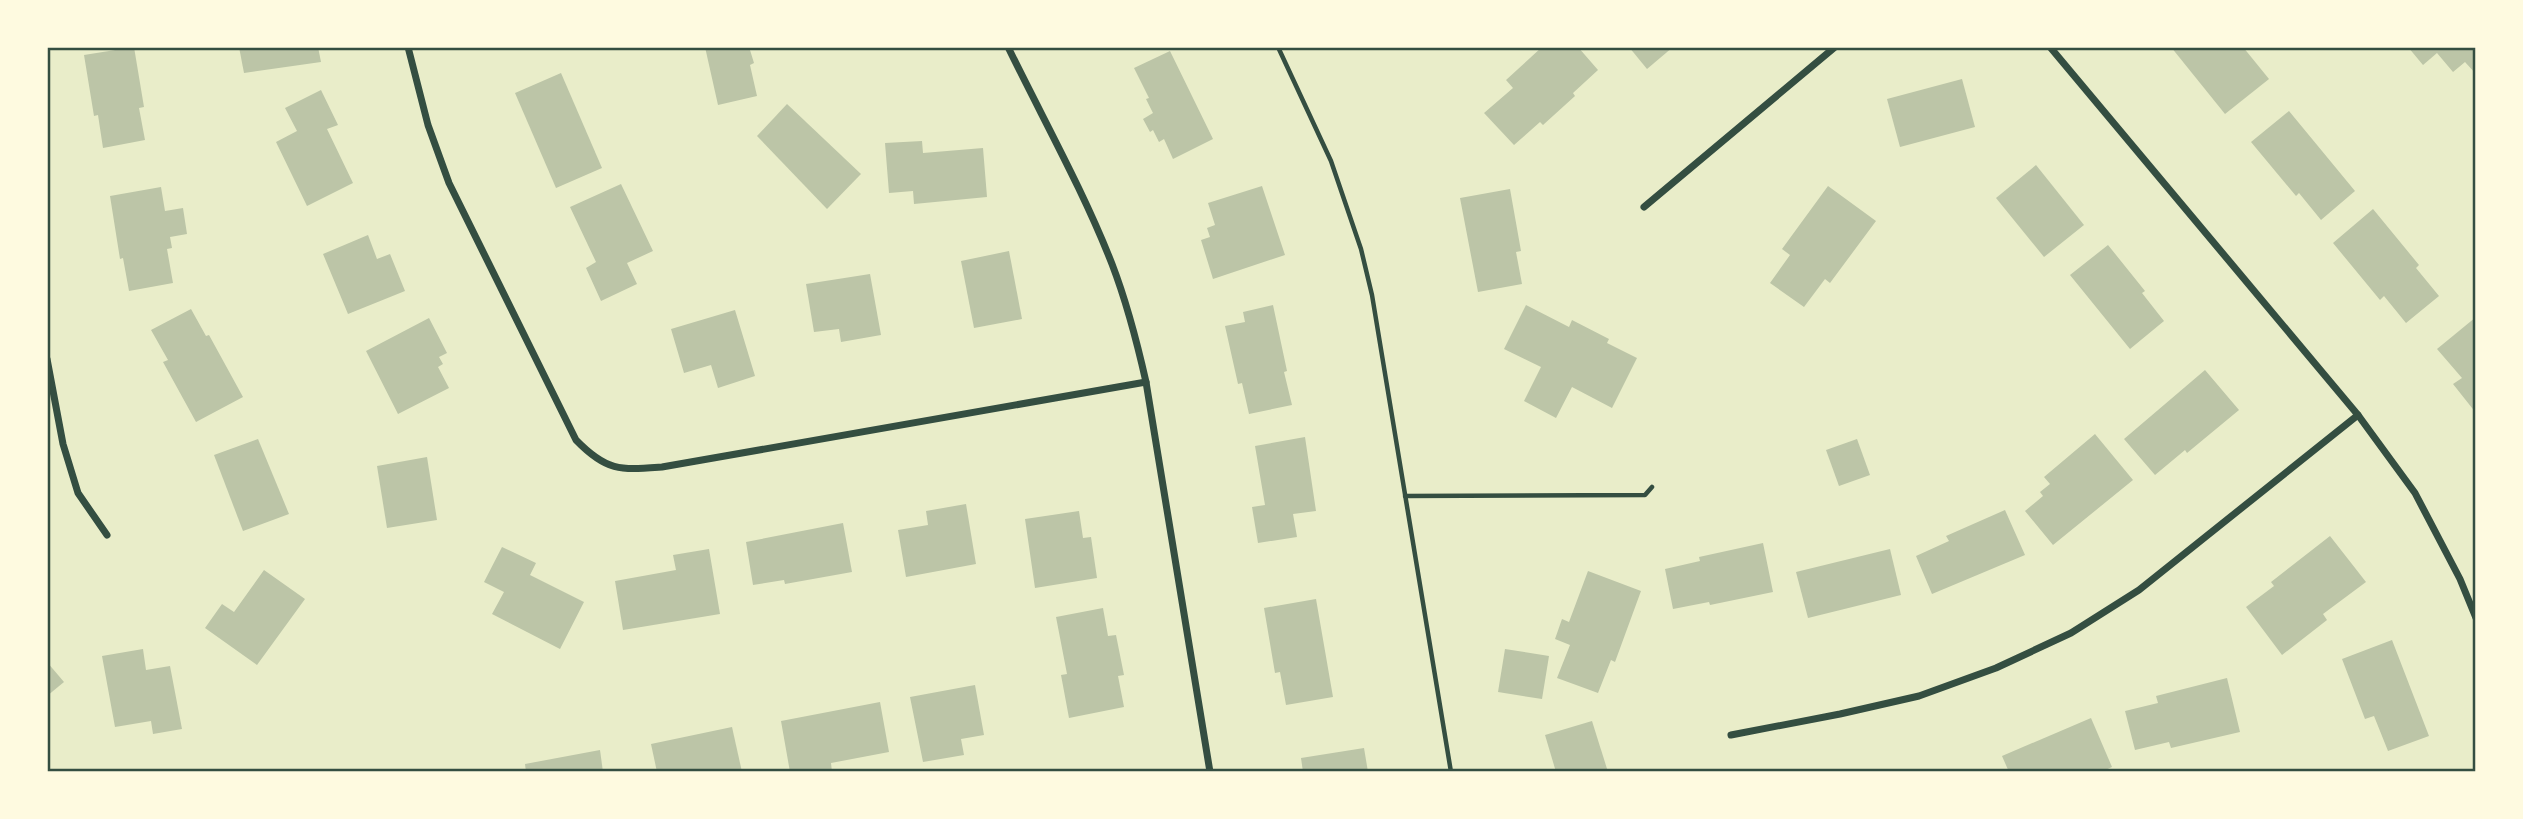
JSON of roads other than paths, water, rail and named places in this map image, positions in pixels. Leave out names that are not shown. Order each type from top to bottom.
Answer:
[{"type":"street","points":[[408,47],[428,125],[449,183],[576,440],[590,455],[606,465],[625,470],[676,465],[1146,382]]},
{"type":"street","points":[[1008,47],[1087,209],[1112,265],[1132,322],[1146,382],[1210,772]]},
{"type":"street","points":[[1644,207],[1835,47]]},
{"type":"street","points":[[2050,47],[2358,415],[2415,493],[2460,579],[2476,618]]},
{"type":"street","points":[[47,359],[63,444],[78,493],[107,534]]},
{"type":"street","points":[[1731,735],[1919,696],[1996,668],[2071,633],[2140,590],[2358,415]]}]
